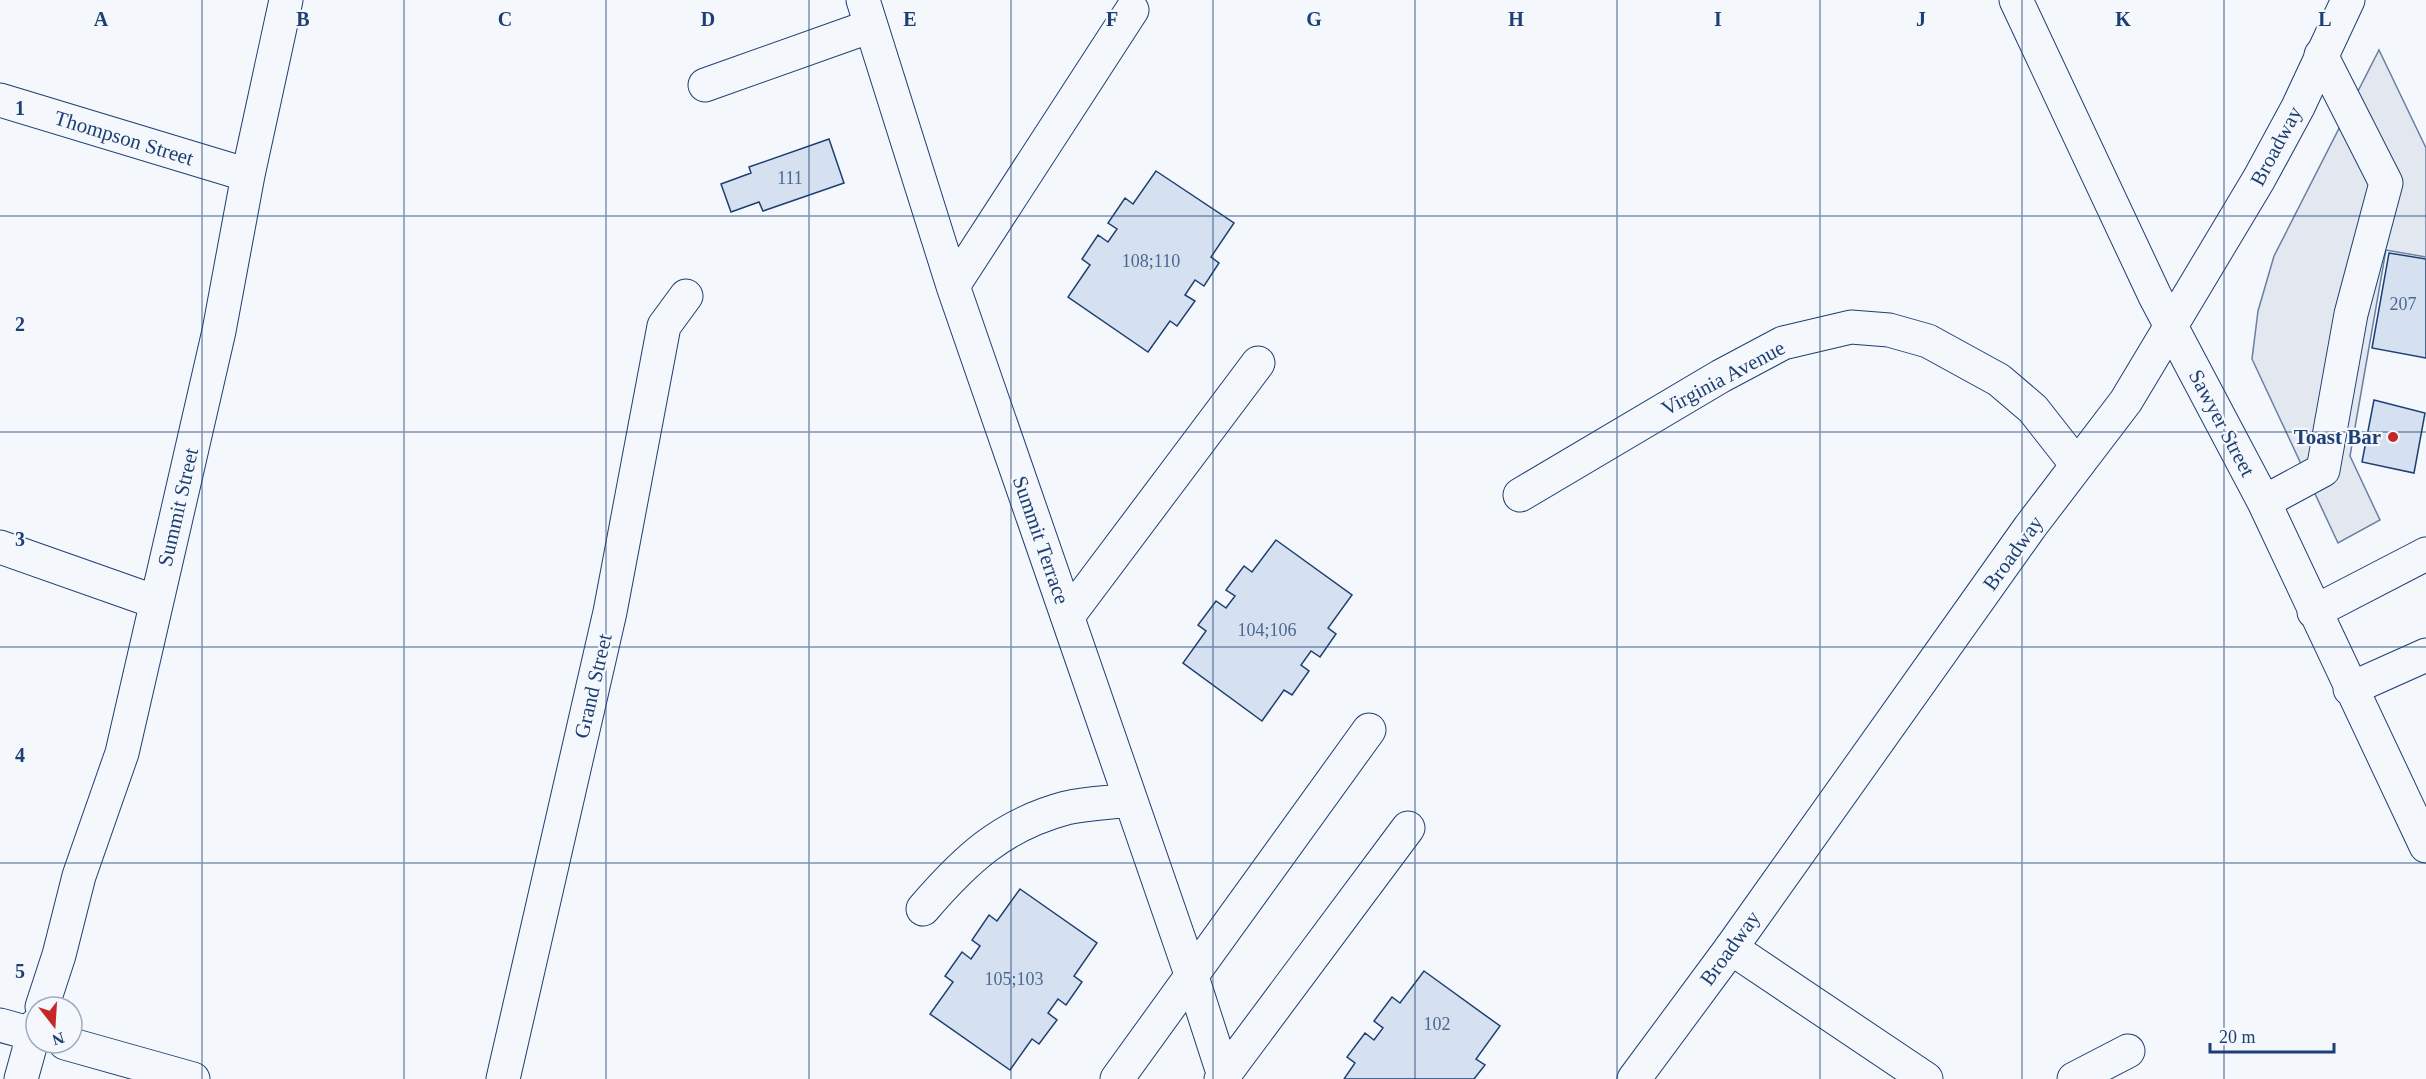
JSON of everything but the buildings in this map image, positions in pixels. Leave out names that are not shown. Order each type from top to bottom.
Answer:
[{"type":"street","name":"Summit Street","points":[[46,995],[79,876],[122,753],[219,331],[248,175],[286,0]]},
{"type":"street","name":"Sawyer Street","points":[[2016,0],[2172,328],[2264,502],[2350,689],[2426,846]]},
{"type":"street","name":"Broadway","points":[[1634,1079],[1731,948],[2030,527],[2126,401],[2172,328],[2259,179],[2298,107],[2348,0]]},
{"type":"street","points":[[953,286],[1132,10]]},
{"type":"street","points":[[705,85],[867,13]]},
{"type":"street","name":"Summit Terrace","points":[[867,13],[953,286],[1192,976],[1223,1078]]},
{"type":"street","points":[[2264,502],[2323,470],[2351,314],[2386,183],[2321,55]]},
{"type":"street","name":"Thompson Street","points":[[0,100],[248,175]]},
{"type":"street","name":"Grand Street","points":[[503,1079],[610,612],[664,326],[686,297]]},
{"type":"street","name":"Virginia Avenue","points":[[1520,495],[1720,376],[1783,343],[1851,327],[1889,330],[1928,341],[1999,380],[2033,410],[2077,465]]},
{"type":"street","points":[[1068,616],[1258,363]]},
{"type":"street","points":[[0,547],[156,602]]},
{"type":"street","points":[[2314,612],[2426,554]]},
{"type":"street","points":[[2350,689],[2426,654]]},
{"type":"street","points":[[1117,1079],[1369,730]]},
{"type":"street","points":[[923,909],[955,871],[991,842],[1031,819],[1068,808],[1130,800]]},
{"type":"street","points":[[1223,1078],[1408,828]]},
{"type":"street","points":[[1731,948],[1926,1079]]},
{"type":"street","points":[[0,1025],[24,1025]]},
{"type":"street","points":[[84,1048],[193,1079]]},
{"type":"street","points":[[2074,1079],[2128,1051]]},
{"type":"street","name":"Summit Street","points":[[21,1079],[28,1055]]},
{"type":"shaded area","points":[[2379,50],[2426,148],[2426,257],[2386,250],[2350,456],[2380,520],[2338,543],[2252,359],[2258,311],[2274,256]]},
{"type":"place","name":"Toast Bar","points":[[2393,437]]}]
